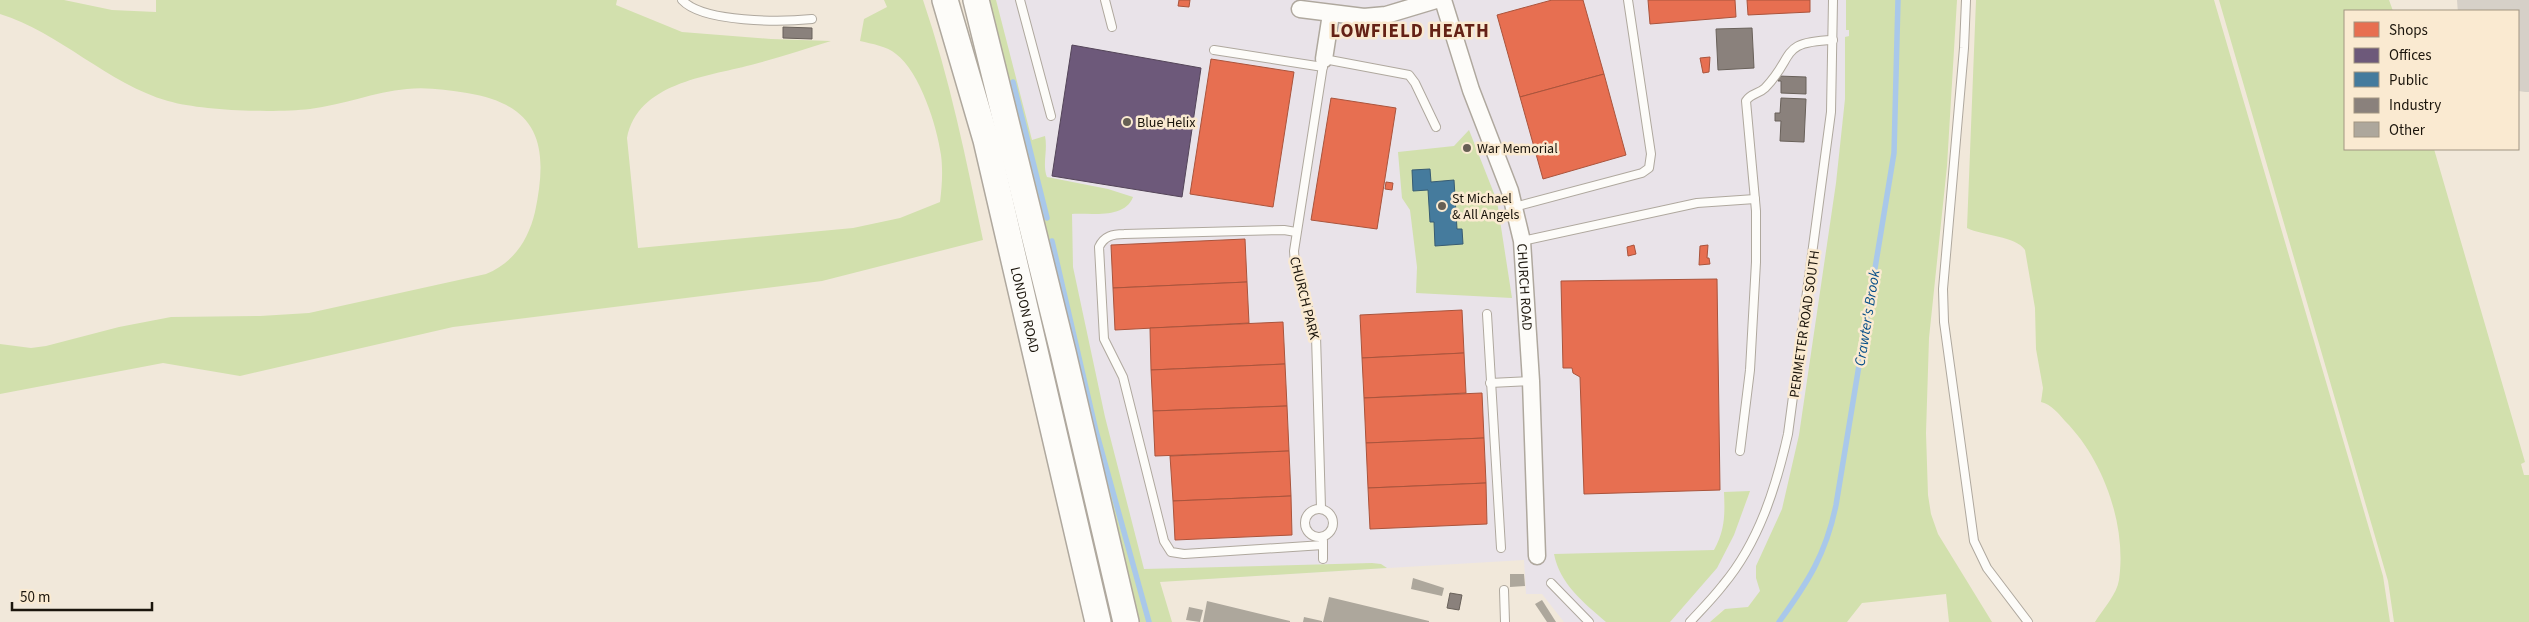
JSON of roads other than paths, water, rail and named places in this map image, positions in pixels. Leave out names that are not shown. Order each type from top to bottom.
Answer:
[{"type":"main road","name":"LONDON ROAD","points":[[945,0],[986,140],[1098,622]]},
{"type":"main road","name":"LONDON ROAD","points":[[976,0],[1063,352],[1126,622]]},
{"type":"street","points":[[1300,9],[1356,18],[1378,16],[1436,0]]},
{"type":"street","name":"CHURCH ROAD","points":[[1443,0],[1468,82],[1505,178],[1522,242],[1532,381],[1538,556]]},
{"type":"street","points":[[1324,63],[1331,14]]},
{"type":"lane","points":[[682,0],[691,9],[710,14],[772,20],[812,19]]},
{"type":"lane","points":[[1020,0],[1051,116]]},
{"type":"lane","points":[[1105,0],[1112,27]]},
{"type":"lane","points":[[1514,207],[1642,173],[1649,168],[1651,160],[1628,0]]},
{"type":"lane","name":"PERIMETER ROAD SOUTH","points":[[1690,622],[1724,584],[1746,551],[1759,527],[1780,470],[1795,388],[1826,162],[1831,112],[1833,0]]},
{"type":"lane","points":[[1966,0],[1963,57],[1943,289],[1944,322],[1974,541],[1987,568],[2028,622]]},
{"type":"lane","points":[[1740,451],[1752,337],[1755,270],[1755,199],[1746,101],[1751,95],[1766,87],[1797,45],[1807,42],[1833,40]]},
{"type":"lane","points":[[1214,50],[1409,75],[1415,82],[1436,127]]},
{"type":"lane","name":"CHURCH PARK","points":[[1321,508],[1317,347],[1314,327],[1295,264],[1296,232],[1324,63]]},
{"type":"lane","points":[[1522,242],[1697,203],[1755,199]]},
{"type":"lane","points":[[1296,232],[1284,230],[1124,234],[1110,236],[1102,241],[1099,247],[1102,318],[1106,346],[1123,377],[1164,541],[1171,552],[1184,554],[1323,541]]},
{"type":"lane","points":[[1487,314],[1501,548]]},
{"type":"lane","points":[[1490,383],[1532,381]]},
{"type":"lane","points":[[1323,541],[1309,533],[1305,521],[1312,510],[1321,508],[1330,513],[1333,522],[1330,532],[1323,541],[1323,559]]},
{"type":"lane","points":[[1551,583],[1589,622]]},
{"type":"lane","points":[[1504,590],[1505,622]]},
{"type":"waterway","name":"Crawter's Brook","points":[[1779,622],[1815,567],[1827,538],[1836,505],[1894,153],[1898,0]]},
{"type":"waterway","points":[[1013,82],[1047,218]]},
{"type":"waterway","points":[[1052,241],[1096,431],[1149,622]]},
{"type":"place","name":"Blue Helix","points":[[1127,122]]},
{"type":"place","name":"War Memorial","points":[[1467,148]]},
{"type":"place","name":"St Michael & All Angels","points":[[1442,206]]},
{"type":"district","name":"LOWFIELD HEATH","points":[[1410,30]]}]
